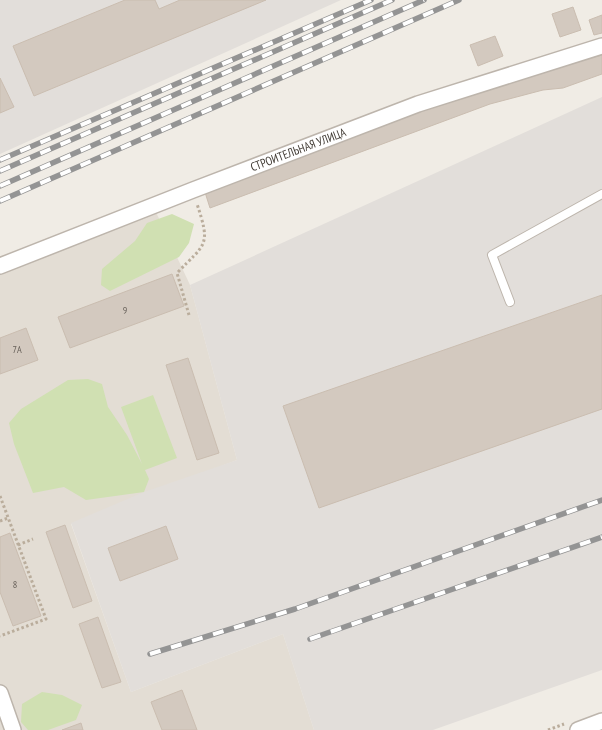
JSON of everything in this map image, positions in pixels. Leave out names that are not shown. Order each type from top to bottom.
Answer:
[{"type":"street","name":"СТРОИТЕЛЬНАЯ УЛИЦА","points":[[0,266],[418,104],[602,46]]},
{"type":"street","points":[[0,693],[13,730]]},
{"type":"street","points":[[578,730],[602,721]]},
{"type":"lane","points":[[510,302],[492,255],[602,194]]},
{"type":"path","points":[[189,315],[177,273],[204,245],[206,230],[192,190]]},
{"type":"path","points":[[0,496],[46,619],[0,636]]},
{"type":"path","points":[[0,521],[8,518]]},
{"type":"path","points":[[18,545],[33,539]]},
{"type":"shaded area","points":[[0,0],[341,0],[0,154]]},
{"type":"shaded area","points":[[602,97],[602,670],[433,730],[314,730],[283,634],[131,692],[71,523],[144,492],[237,460],[190,285]]},
{"type":"shaded area","points":[[155,210],[190,285],[237,460],[71,524],[131,692],[283,634],[314,730],[0,730],[0,273]]},
{"type":"green space","points":[[172,214],[194,224],[189,243],[179,257],[110,291],[101,285],[102,269],[135,241],[147,223]]},
{"type":"green space","points":[[88,379],[102,384],[108,407],[127,435],[142,464],[121,407],[153,395],[177,458],[145,470],[149,479],[144,492],[86,500],[64,487],[33,493],[14,444],[9,423],[21,409],[68,380]]},
{"type":"green space","points":[[42,692],[62,695],[82,705],[76,720],[48,730],[28,730],[21,722],[22,704]]},
{"type":"building","points":[[125,0],[155,0],[159,9],[180,0],[266,0],[34,96],[13,46]]},
{"type":"building","points":[[573,7],[581,30],[560,37],[552,14]]},
{"type":"building","points":[[602,15],[602,33],[594,35],[589,20]]},
{"type":"building","points":[[495,36],[503,56],[478,66],[470,45]]},
{"type":"building","points":[[602,55],[602,74],[563,88],[543,90],[490,104],[210,208],[204,189],[512,77]]},
{"type":"building","points":[[0,78],[14,107],[0,113]]},
{"type":"building","points":[[172,274],[184,306],[70,348],[58,317]]},
{"type":"building","points":[[602,295],[602,409],[319,508],[283,406]]},
{"type":"building","points":[[26,328],[38,360],[0,374],[0,338]]},
{"type":"building","points":[[188,358],[219,453],[197,460],[166,365]]},
{"type":"building","points":[[65,525],[92,601],[73,608],[46,532]]},
{"type":"building","points":[[166,526],[178,559],[120,581],[108,548]]},
{"type":"building","points":[[10,533],[41,616],[13,626],[0,592],[0,537]]},
{"type":"building","points":[[98,617],[121,682],[102,688],[79,624]]},
{"type":"building","points":[[182,690],[197,730],[162,730],[151,702]]},
{"type":"building","points":[[81,723],[83,730],[62,730]]},
{"type":"railway","points":[[0,160],[371,0]]},
{"type":"railway","points":[[0,171],[392,0]]},
{"type":"railway","points":[[0,186],[424,0]]},
{"type":"railway","points":[[0,201],[459,0]]},
{"type":"railway","points":[[150,654],[295,609],[602,500]]},
{"type":"railway","points":[[310,639],[602,537]]}]
